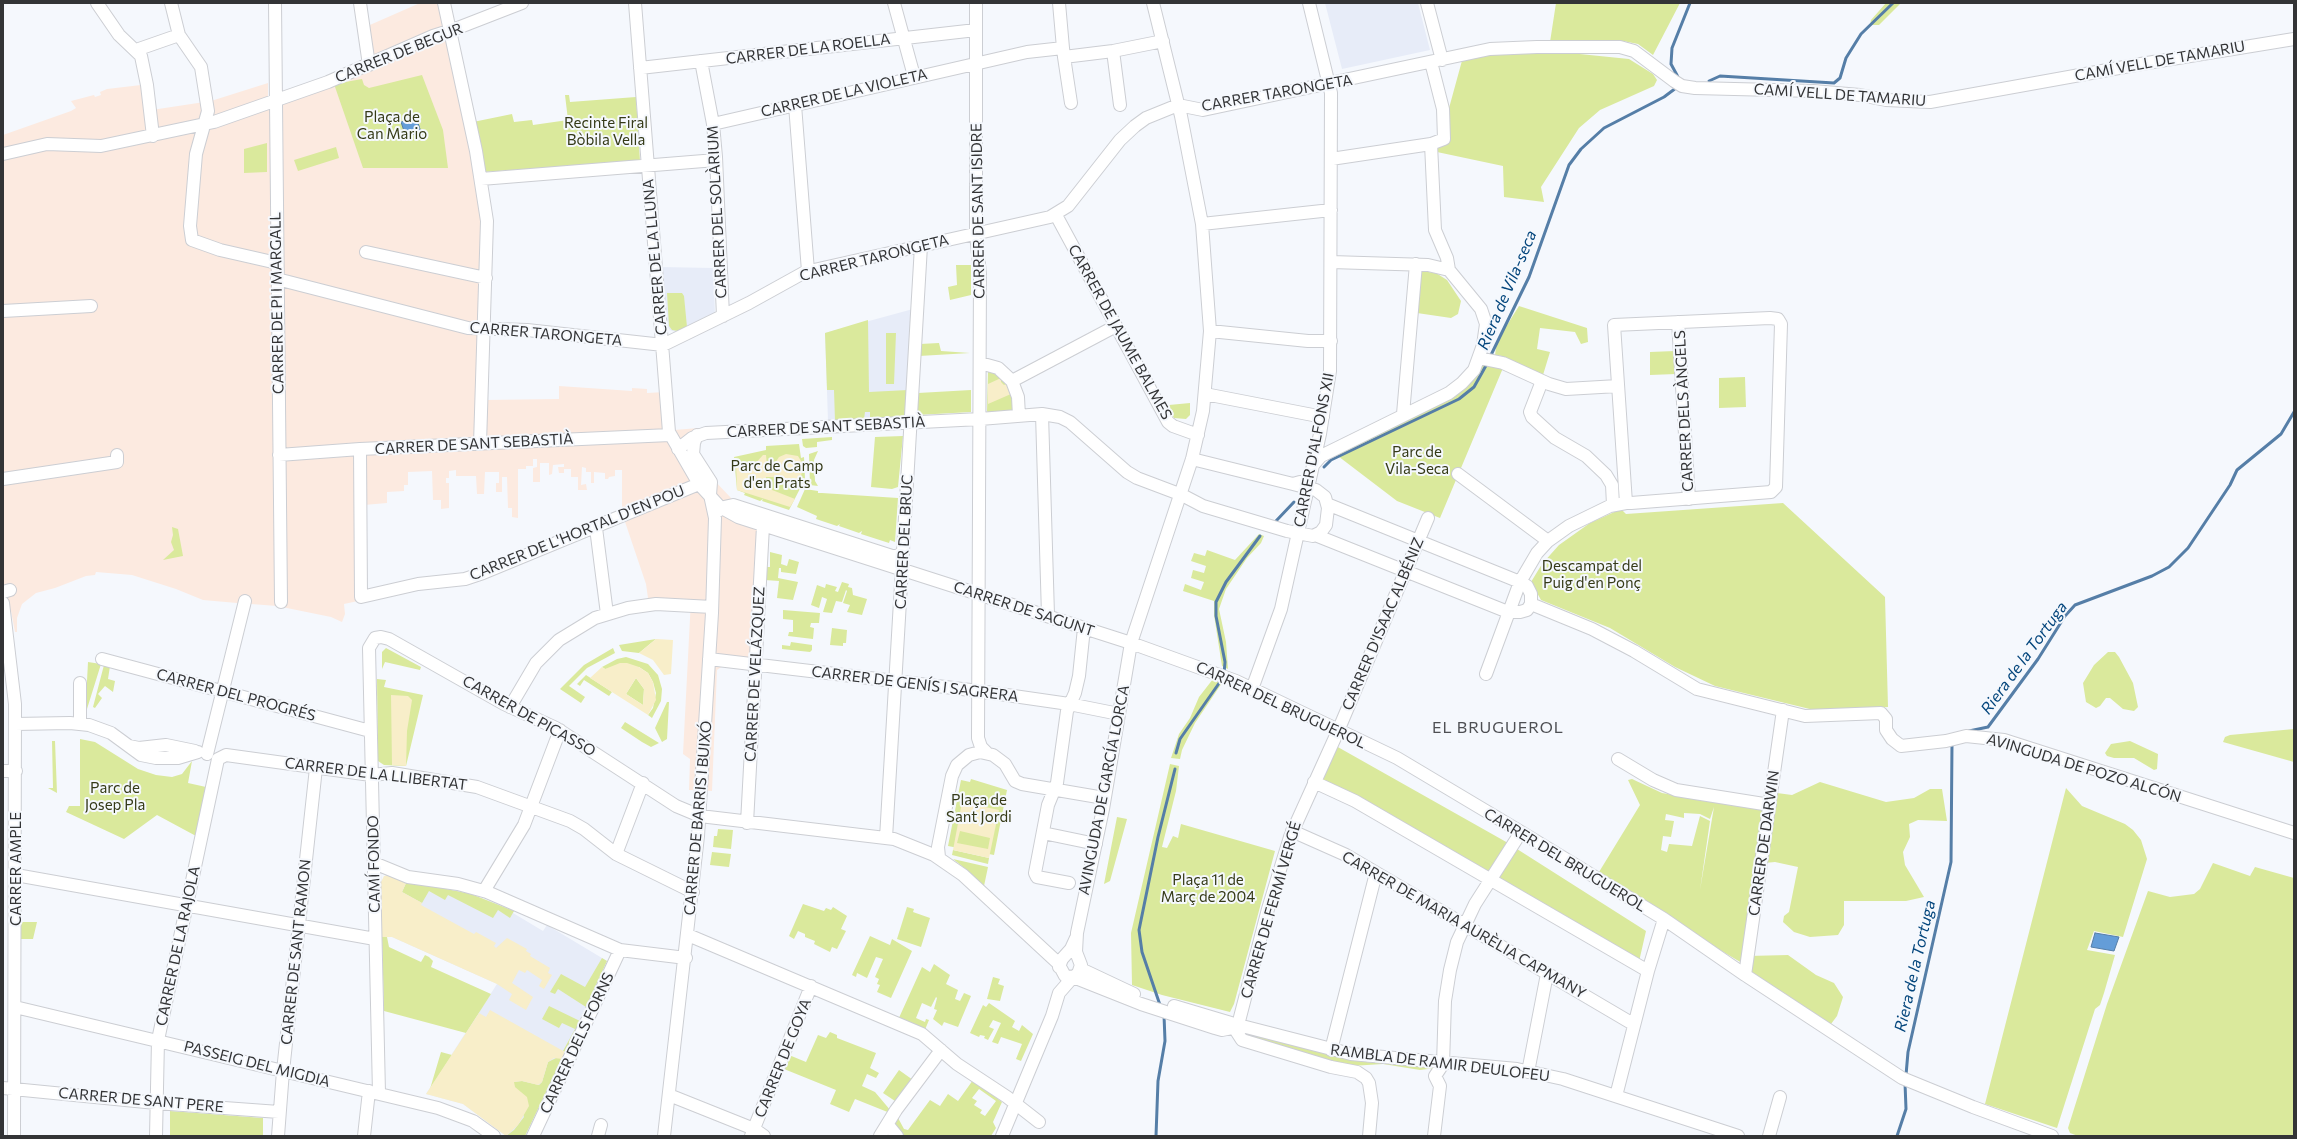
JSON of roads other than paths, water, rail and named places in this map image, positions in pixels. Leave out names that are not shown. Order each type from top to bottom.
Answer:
[{"type":"street","points":[[97,3],[119,34],[141,56],[153,136]]},
{"type":"street","points":[[171,3],[179,34],[200,62],[204,74],[208,111],[196,158],[191,237],[196,243],[277,263]]},
{"type":"street","name":"CARRER DE PI I MARGALL","points":[[275,3],[281,602]]},
{"type":"street","points":[[360,3],[368,65]]},
{"type":"street","points":[[444,3],[481,179],[487,221],[486,278],[482,327],[480,444]]},
{"type":"street","name":"CARRER DE BEGUR","points":[[3,154],[47,144],[101,146],[204,124],[275,101],[368,65],[433,36],[450,31],[522,3]]},
{"type":"street","name":"CARRER DE LA LLUNA","points":[[635,3],[647,166],[670,435],[699,484],[710,499]]},
{"type":"street","points":[[894,3],[914,76]]},
{"type":"street","name":"CARRER DE SANT ISIDRE","points":[[976,3],[976,234],[980,274],[980,594],[978,735]]},
{"type":"street","points":[[1059,3],[1071,103]]},
{"type":"street","name":"AVINGUDA DE GARCÍA LORCA","points":[[1070,969],[1076,952],[1076,937],[1096,844],[1132,643],[1182,495],[1198,435],[1205,394],[1210,331],[1202,224],[1164,41],[1153,3]]},
{"type":"street","name":"CARRER D'ALFONS XII","points":[[1252,689],[1281,609],[1292,533],[1308,488],[1313,467],[1330,371],[1330,85],[1309,3]]},
{"type":"street","points":[[1331,159],[1431,144],[1444,139],[1443,109],[1427,3]]},
{"type":"street","name":"CARRER DE LA ROELLA","points":[[640,68],[976,30]]},
{"type":"street","points":[[136,50],[179,34]]},
{"type":"street","name":"CAMÍ VELL DE TAMARIU","points":[[1436,61],[1503,48],[1620,47],[1634,51],[1682,86],[1695,88],[1813,91],[1860,95],[1886,100],[1924,102],[2294,39]]},
{"type":"street","name":"CARRER DE LA VIOLETA","points":[[713,124],[914,76],[1027,52],[1064,53],[1112,51],[1164,41]]},
{"type":"street","points":[[1112,51],[1120,105]]},
{"type":"street","name":"CARRER DEL SOLÀRIUM","points":[[701,61],[713,124],[723,316]]},
{"type":"street","name":"CARRER TARONGETA","points":[[277,279],[461,326],[526,330],[663,345],[723,316],[794,276],[808,271],[1056,215],[1068,206],[1120,140],[1135,126],[1146,118],[1178,105],[1203,110],[1330,85],[1436,61]]},
{"type":"street","points":[[795,105],[808,271]]},
{"type":"street","points":[[1293,484],[1307,480],[1313,467],[1321,456],[1403,414],[1449,393],[1462,383],[1474,370],[1479,358],[1485,335],[1486,324],[1484,317],[1481,309],[1449,270],[1447,258],[1435,230],[1431,144]]},
{"type":"street","points":[[481,179],[716,160]]},
{"type":"street","points":[[1202,224],[1331,210]]},
{"type":"street","name":"CARRER DE JAUME BALMES","points":[[1056,215],[1168,422],[1173,426],[1198,435]]},
{"type":"street","name":"CARRER DEL BRUC","points":[[886,838],[904,564],[921,246]]},
{"type":"street","points":[[366,252],[486,278]]},
{"type":"street","points":[[1331,262],[1416,264],[1449,270]]},
{"type":"street","points":[[1403,414],[1416,264]]},
{"type":"street","points":[[3,311],[91,306]]},
{"type":"street","points":[[1486,674],[1520,582],[1536,553],[1548,541],[1569,526],[1598,510],[1626,503],[1771,492],[1776,487],[1781,324],[1778,320],[1770,318],[1614,325],[1626,503]]},
{"type":"street","name":"CARRER DELS ÀNGELS","points":[[1678,322],[1689,499]]},
{"type":"street","points":[[1012,381],[1116,326]]},
{"type":"street","points":[[1210,331],[1308,341],[1331,341]]},
{"type":"street","points":[[1479,358],[1503,363],[1542,381],[1566,389],[1618,386]]},
{"type":"street","points":[[980,362],[998,368],[1012,381],[1018,398],[1019,416]]},
{"type":"street","points":[[1542,381],[1530,412],[1532,417],[1555,438],[1586,456],[1606,475],[1612,485],[1614,506]]},
{"type":"street","points":[[1205,394],[1322,417]]},
{"type":"street","points":[[1042,414],[1048,615]]},
{"type":"street","name":"CARRER DE SANT SEBASTIÀ","points":[[697,435],[980,419],[1042,414],[1060,417],[1070,422],[1132,475],[1182,495],[1202,506],[1292,533],[1315,535]]},
{"type":"street","name":"CARRER DE SANT SEBASTIÀ","points":[[279,455],[360,449],[670,435]]},
{"type":"street","points":[[694,455],[680,452],[688,440],[697,435]]},
{"type":"street","points":[[697,435],[694,443],[694,455],[710,479],[712,486],[710,499]]},
{"type":"street","name":"CARRER DE L'HORTAL D'EN POU","points":[[360,449],[361,596],[418,584],[469,578],[596,528],[699,484]]},
{"type":"street","points":[[3,479],[117,462],[117,455]]},
{"type":"street","points":[[1192,459],[1321,492],[1327,504],[1326,525],[1321,532],[1315,535]]},
{"type":"street","points":[[1458,474],[1548,541]]},
{"type":"street","name":"CARRER DE BARRIS I BUIXÓ","points":[[664,1136],[686,958],[700,816],[717,518],[710,499]]},
{"type":"street","points":[[1315,535],[1406,570],[1508,612],[1520,612],[1526,610],[1531,604],[1529,590],[1520,582],[1327,504]]},
{"type":"street","name":"CARRER DE SAGUNT","points":[[717,518],[733,505],[904,564],[980,594],[1132,643]]},
{"type":"street","points":[[717,518],[735,516]]},
{"type":"street","name":"CARRER DE SAGUNT","points":[[717,518],[735,516],[763,526],[904,564]]},
{"type":"street","name":"CARRER D'ISAAC ALBÉNIZ","points":[[1338,731],[1428,518]]},
{"type":"street","name":"CARRER DE VELÁZQUEZ","points":[[747,823],[763,526]]},
{"type":"street","points":[[596,528],[607,614]]},
{"type":"street","name":"CARRER DE LA RAJOLA","points":[[156,1136],[158,1040],[186,906],[207,755],[246,601]]},
{"type":"street","name":"CARRER AMPLE","points":[[3,603],[13,677],[16,724],[15,1007],[9,1089],[14,1136]]},
{"type":"street","points":[[510,707],[529,673],[545,653],[577,628],[595,618],[628,608],[656,604],[712,607]]},
{"type":"street","name":"AVINGUDA DE POZO ALCÓN","points":[[1531,604],[1592,629],[1697,689],[1805,716],[1881,713],[1886,719],[1886,730],[1892,739],[1901,746],[1946,741],[1966,736],[2004,740],[2294,832]]},
{"type":"street","points":[[1069,883],[1037,877],[1035,871],[1054,790],[1058,783],[1069,704],[1075,693],[1079,676],[1084,628]]},
{"type":"street","name":"CARRER DE PICASSO","points":[[375,638],[389,638],[510,707],[560,730],[676,806],[700,816],[747,823],[886,838],[903,842],[939,857],[963,875],[1058,963],[1070,969]]},
{"type":"street","name":"CAMÍ FONDO","points":[[364,1136],[374,1092],[374,864],[368,648],[375,638]]},
{"type":"street","name":"CARRER DEL BRUGUEROL","points":[[1132,643],[1217,673],[1397,758],[1664,918],[1745,975],[1906,1080],[1980,1110],[2052,1136]]},
{"type":"street","name":"CARRER DEL PROGRÉS","points":[[102,659],[370,732]]},
{"type":"street","name":"CARRER DE GENÍS I SAGRERA","points":[[709,659],[979,691],[1069,704],[1119,714]]},
{"type":"street","points":[[80,683],[80,724]]},
{"type":"street","name":"CARRER DE DARWIN","points":[[1745,975],[1783,710]]},
{"type":"street","points":[[16,724],[80,724],[103,729],[141,755],[164,759],[207,755]]},
{"type":"street","points":[[484,891],[524,825],[560,730]]},
{"type":"street","name":"CARRER DE FERMÍ VERGÉ","points":[[1234,1025],[1292,831],[1338,731]]},
{"type":"street","points":[[978,735],[981,747],[987,753],[1002,761],[1015,781],[1054,790],[1104,798]]},
{"type":"street","points":[[939,857],[938,846],[952,776],[957,765],[976,747],[978,735]]},
{"type":"street","points":[[128,745],[139,748],[164,746],[207,755]]},
{"type":"street","points":[[164,746],[171,754],[164,759]]},
{"type":"street","points":[[969,755],[987,753]]},
{"type":"street","name":"CARRER DE LA LLIBERTAT","points":[[207,755],[226,755],[372,775],[384,773],[477,787],[532,807],[584,829],[616,854],[693,892]]},
{"type":"street","points":[[1618,759],[1653,780],[1676,790],[1770,805]]},
{"type":"street","name":"CARRER DE SANT RAMON","points":[[278,1136],[283,1071],[316,768]]},
{"type":"street","points":[[3,771],[16,771]]},
{"type":"street","points":[[1314,782],[1355,801],[1490,881],[1648,971]]},
{"type":"street","points":[[616,854],[643,783]]},
{"type":"street","name":"CARRER DE MARIA AURÈLIA CAPMANY","points":[[1292,831],[1329,846],[1633,1024]]},
{"type":"street","points":[[1434,1136],[1440,1086],[1436,1076],[1441,1067],[1445,1001],[1450,970],[1464,925],[1521,832]]},
{"type":"street","points":[[1043,833],[1096,844]]},
{"type":"street","points":[[374,864],[408,877],[458,884],[484,891],[620,950],[686,958]]},
{"type":"street","points":[[1331,1050],[1376,873]]},
{"type":"street","points":[[16,875],[375,939]]},
{"type":"street","points":[[1616,1096],[1633,1024],[1664,918]]},
{"type":"street","points":[[688,935],[922,1034],[941,1050],[1039,1122]]},
{"type":"street","name":"CARRER DELS FORNS","points":[[533,1136],[620,950]]},
{"type":"street","points":[[1002,1135],[1016,1105],[1052,1016],[1059,993],[1070,969]]},
{"type":"street","name":"RAMBLA DE RAMIR DEULOFEU","points":[[1070,969],[1144,998],[1162,1008]]},
{"type":"street","name":"RAMBLA DE RAMIR DEULOFEU","points":[[1070,969],[1162,1008],[1222,1030],[1234,1025],[1331,1050],[1441,1067],[1528,1072],[1563,1079],[1738,1136]]},
{"type":"street","points":[[1528,1072],[1547,974]]},
{"type":"street","name":"CARRER DE GOYA","points":[[756,1134],[811,986]]},
{"type":"street","name":"PASSEIG DEL MIGDIA","points":[[15,1007],[374,1092],[450,1112],[473,1121],[494,1136]]},
{"type":"street","points":[[1234,1025],[1242,1040],[1357,1072],[1366,1078],[1369,1083],[1372,1103],[1369,1136]]},
{"type":"street","points":[[880,1136],[941,1050]]},
{"type":"street","name":"CARRER DE SANT PERE","points":[[9,1089],[156,1103],[279,1112]]},
{"type":"street","points":[[670,1095],[756,1134]]},
{"type":"street","points":[[1769,1136],[1780,1097]]},
{"type":"street","points":[[888,1125],[897,1136]]},
{"type":"water","points":[[416,117],[421,132],[406,137],[401,122]]},
{"type":"water","points":[[2095,933],[2119,937],[2114,951],[2091,947]]},
{"type":"waterway","name":"Riera de Vila-seca","points":[[1678,77],[1671,64],[1672,48],[1690,3]]},
{"type":"waterway","points":[[1709,81],[1720,76],[1834,83],[1840,78],[1846,58],[1861,34],[1893,3]]},
{"type":"waterway","name":"Riera de Vila-seca","points":[[1490,357],[1529,277],[1569,165],[1581,149],[1604,128],[1664,97],[1676,88]]},
{"type":"waterway","name":"Riera de Vila-seca","points":[[1324,467],[1331,460],[1459,399],[1474,387],[1488,362]]},
{"type":"waterway","name":"Riera de la Tortuga","points":[[1969,731],[1988,727],[2038,659],[2065,616],[2075,605],[2152,576],[2169,567],[2188,548],[2230,485],[2237,470],[2281,434],[2294,412]]},
{"type":"waterway","points":[[1276,521],[1294,502]]},
{"type":"waterway","points":[[1224,674],[1225,662],[1216,616],[1216,602],[1226,582],[1260,536]]},
{"type":"waterway","points":[[1176,753],[1180,739],[1222,679]]},
{"type":"waterway","name":"Riera de la Tortuga","points":[[1906,1075],[1908,1052],[1951,862],[1952,743]]},
{"type":"waterway","points":[[1161,1008],[1142,952],[1139,930],[1158,837],[1175,769]]},
{"type":"waterway","points":[[1156,1136],[1158,1081],[1165,1041],[1164,1015]]},
{"type":"waterway","name":"Riera de la Tortuga","points":[[1897,1136],[1906,1109],[1905,1083]]},
{"type":"district","name":"EL BRUGUEROL","points":[[1498,728]]},
{"type":"park label","name":"Plaça de Can Mario","points":[[392,126]]},
{"type":"park label","name":"Recinte Firal Bòbila Vella","points":[[606,132]]},
{"type":"park label","name":"Parc de Vila-Seca","points":[[1417,460]]},
{"type":"park label","name":"Parc de Camp d'en Prats","points":[[777,474]]},
{"type":"park label","name":"Descampat del Puig d'en Ponç","points":[[1592,574]]},
{"type":"park label","name":"Parc de Josep Pla","points":[[115,796]]},
{"type":"park label","name":"Plaça de Sant Jordi","points":[[979,808]]},
{"type":"park label","name":"Plaça 11 de Març de 2004","points":[[1208,888]]}]
